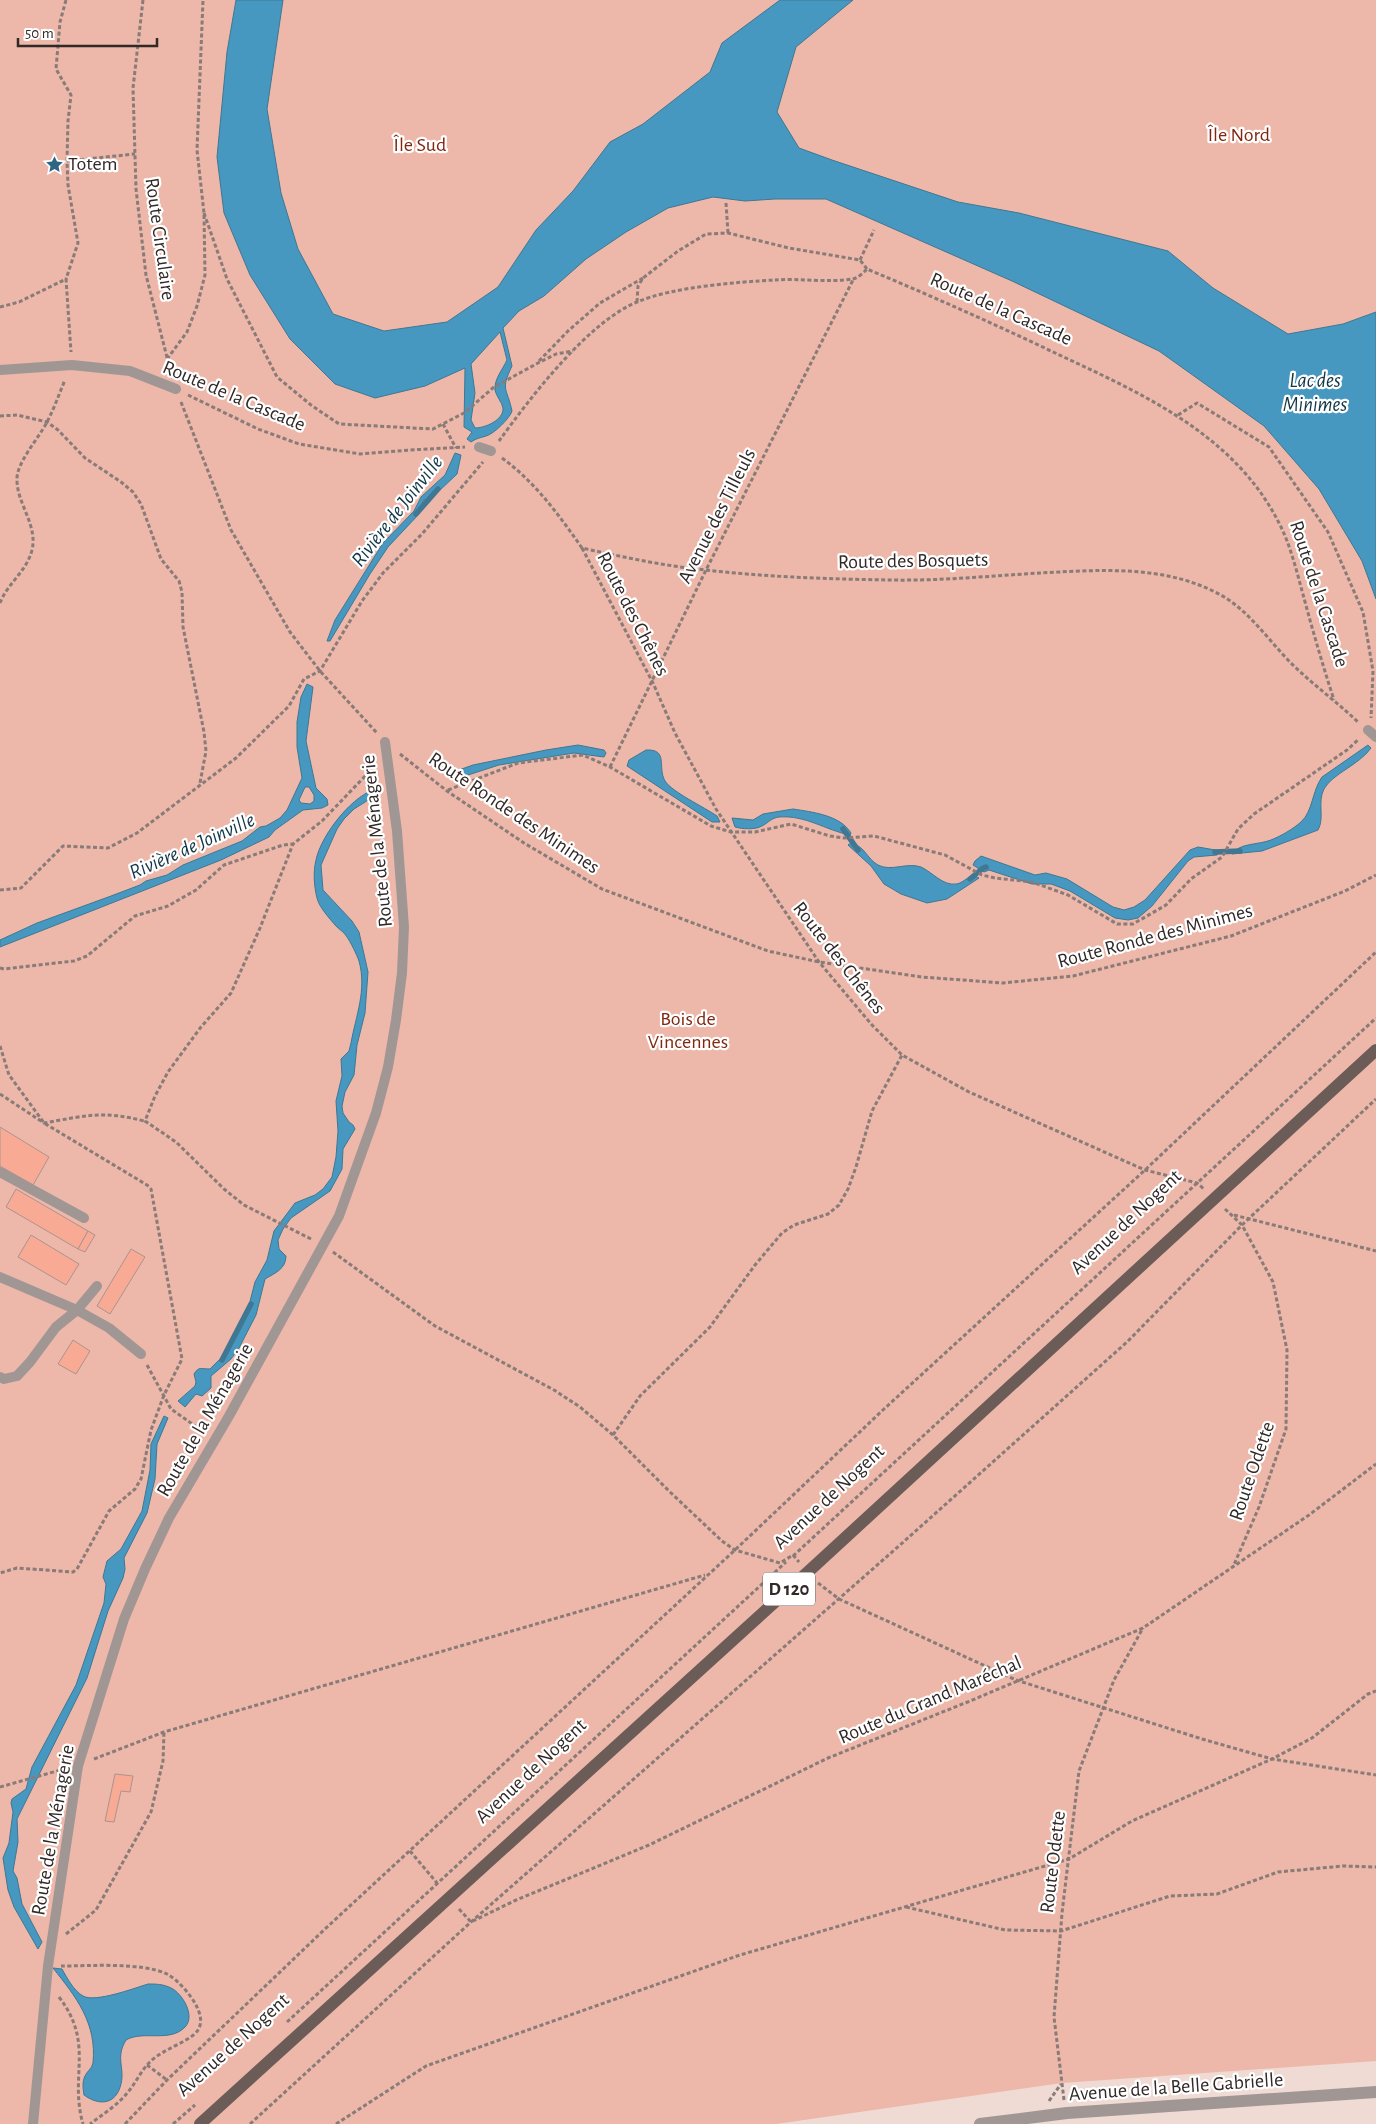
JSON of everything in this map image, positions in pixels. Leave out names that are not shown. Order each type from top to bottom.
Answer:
[{"type":"main road","name":"Avenue de Nogent","points":[[200,2124],[809,1572],[1376,1050]]},
{"type":"street","name":"Avenue de la Belle Gabrielle","points":[[980,2124],[1066,2119],[1376,2092]]},
{"type":"lane","name":"Route de la Cascade","points":[[0,370],[72,365],[130,371],[176,389]]},
{"type":"lane","points":[[479,447],[491,451]]},
{"type":"lane","name":"Route de la Ménagerie","points":[[33,2124],[46,1981],[78,1766],[121,1628],[145,1569],[170,1518],[324,1246],[339,1216],[376,1113],[388,1067],[401,983],[404,927],[398,831],[388,775],[385,742]]},
{"type":"lane","points":[[0,1172],[84,1218]]},
{"type":"lane","points":[[0,1277],[77,1310],[109,1328],[141,1354]]},
{"type":"lane","points":[[0,1377],[4,1379],[17,1376],[30,1362],[56,1326],[77,1310],[97,1286]]},
{"type":"path","points":[[0,603],[25,566],[32,550],[32,530],[18,490],[16,478],[22,462],[47,422],[72,365],[66,279],[78,243],[68,185],[68,121],[71,95],[56,69],[60,22],[66,0]]},
{"type":"path","name":"Route Circulaire","points":[[143,0],[133,88],[136,188],[146,275],[166,360],[176,389]]},
{"type":"path","points":[[166,360],[187,332],[205,275],[204,213],[197,150],[203,0]]},
{"type":"path","points":[[67,161],[135,154]]},
{"type":"path","points":[[726,204],[728,233]]},
{"type":"path","points":[[204,213],[227,279],[277,377],[311,405],[339,424],[433,429],[464,413],[494,387],[556,354],[573,352]]},
{"type":"path","points":[[860,260],[874,230]]},
{"type":"path","points":[[0,890],[21,888],[63,846],[108,848],[137,833],[236,758],[288,706],[304,678],[320,671],[356,610],[383,572],[422,534],[573,352],[613,316],[637,302],[666,293],[776,280],[853,280],[867,270],[860,260],[789,248],[728,233],[706,234],[693,240],[643,278],[600,303],[568,331],[538,363]]},
{"type":"path","name":"Route de la Cascade","points":[[867,270],[1019,336],[1120,384],[1178,415],[1225,451],[1246,473],[1280,523],[1291,550],[1334,700],[1372,733]]},
{"type":"path","points":[[637,302],[638,286],[643,278]]},
{"type":"path","points":[[0,307],[19,302],[66,279]]},
{"type":"path","name":"Avenue des Tilleuls","points":[[610,767],[653,683],[706,570],[853,280]]},
{"type":"path","name":"Route de la Cascade","points":[[176,389],[258,429],[299,444],[360,454],[456,448],[444,424]]},
{"type":"path","name":"Route Ronde des Minimes","points":[[176,389],[232,530],[290,632],[320,671],[385,742],[447,791],[524,843],[602,889],[768,952],[819,962],[922,977],[1002,983],[1073,976],[1231,936],[1345,891],[1376,875]]},
{"type":"path","points":[[447,791],[518,763],[583,755],[610,767],[711,826],[731,832],[755,832],[791,824],[830,836],[844,838],[874,836],[945,854],[982,874],[995,878],[1032,882],[1068,895],[1117,924],[1133,924],[1166,905],[1191,879],[1222,857],[1238,830],[1254,814],[1372,733],[1373,671],[1363,612],[1328,532],[1269,447],[1197,403],[1178,415]]},
{"type":"path","points":[[0,416],[17,415],[47,422],[58,430],[85,458],[133,492],[141,504],[160,559],[179,580],[182,592],[183,627],[206,751],[200,784]]},
{"type":"path","points":[[491,451],[513,466],[533,484],[560,516],[582,548]]},
{"type":"path","name":"Route des Bosquets","points":[[582,548],[642,561],[706,570],[891,580],[1085,570],[1122,570],[1163,575],[1195,583],[1214,591],[1234,603],[1258,625],[1295,666],[1334,700]]},
{"type":"path","name":"Route des Chênes","points":[[582,548],[653,683],[675,733],[716,809],[819,962],[872,1025],[902,1055],[969,1092],[1145,1170],[1197,1183],[1234,1215]]},
{"type":"path","points":[[388,775],[369,772],[322,821],[293,844],[260,928],[230,993],[201,1027],[168,1072],[154,1096],[145,1121],[176,1142],[224,1189],[244,1205],[324,1246],[435,1326],[554,1390],[580,1407],[613,1435],[722,1541],[735,1550],[780,1563],[793,1555],[819,1585],[839,1599],[1016,1680],[1272,1759],[1376,1776]]},
{"type":"path","points":[[0,968],[74,961],[87,956],[135,916],[168,906],[196,890],[224,865],[283,845],[293,844]]},
{"type":"path","points":[[124,2124],[167,2080],[325,1929],[735,1550],[884,1409],[1145,1170],[1376,952]]},
{"type":"path","name":"Avenue de Nogent","points":[[280,2028],[1376,1018]]},
{"type":"path","points":[[0,1046],[9,1076],[44,1123]]},
{"type":"path","points":[[613,1435],[640,1396],[710,1327],[755,1265],[782,1233],[794,1224],[828,1214],[839,1205],[848,1189],[856,1167],[872,1111],[902,1055]]},
{"type":"path","points":[[0,1094],[147,1185],[151,1190],[182,1359],[164,1395],[151,1430],[141,1479],[135,1489],[109,1511],[77,1569],[73,1572],[17,1568],[0,1573]]},
{"type":"path","points":[[250,2124],[471,1922],[839,1599],[1126,1342],[1242,1225],[1376,1099]]},
{"type":"path","points":[[44,1123],[92,1114],[120,1115],[144,1121]]},
{"type":"path","points":[[1234,1215],[1376,1252]]},
{"type":"path","name":"Route Odette","points":[[1232,1566],[1259,1507],[1286,1428],[1287,1350],[1272,1282],[1242,1225],[1234,1215]]},
{"type":"path","points":[[141,1354],[171,1409],[214,1439]]},
{"type":"path","name":"Route du Grand Maréchal","points":[[471,1922],[649,1845],[828,1758],[1143,1628],[1310,1515],[1376,1464]]},
{"type":"path","points":[[0,1788],[43,1773],[78,1766],[164,1732],[708,1574]]},
{"type":"path","name":"Route Odette","points":[[1066,2119],[1054,2017],[1061,1931],[1080,1772],[1102,1708],[1114,1680],[1143,1628]]},
{"type":"path","points":[[336,2124],[426,2066],[740,1955],[1069,1859],[1132,1821],[1272,1759],[1312,1738],[1368,1694],[1376,1691]]},
{"type":"path","points":[[51,1947],[96,1910],[151,1812],[163,1761],[164,1732]]},
{"type":"path","points":[[906,1906],[1004,1930],[1061,1931],[1170,1896],[1217,1894],[1278,1872],[1343,1866],[1376,1867]]},
{"type":"path","points":[[48,1966],[158,1970],[169,1975],[179,1983],[200,2013],[201,2023],[194,2036],[165,2050],[147,2065],[124,2098],[90,2124]]},
{"type":"path","points":[[46,1981],[64,2005],[77,2031],[81,2062],[78,2100],[83,2124]]},
{"type":"path","points":[[147,2065],[167,2080]]},
{"type":"path","name":"Avenue de Nogent","points":[[173,2124],[202,2100]]},
{"type":"green space","name":"Bois de Vincennes","points":[[0,0],[1376,0],[1376,2061],[1062,2083],[776,2124],[0,2124]]},
{"type":"water","name":"Lac des Minimes","points":[[236,0],[283,0],[267,109],[281,193],[298,249],[333,314],[384,331],[447,322],[498,287],[536,230],[573,191],[610,142],[643,124],[710,72],[722,43],[780,0],[853,0],[796,47],[777,112],[799,148],[958,202],[1019,213],[1168,251],[1213,288],[1288,334],[1343,324],[1376,312],[1376,599],[1362,561],[1319,489],[1264,426],[1159,351],[1012,281],[826,199],[745,201],[713,197],[668,208],[626,232],[586,259],[544,296],[519,311],[503,328],[512,366],[505,385],[512,411],[497,429],[489,435],[471,442],[467,439],[472,432],[464,427],[465,368],[425,386],[375,398],[335,384],[290,339],[250,275],[224,213],[217,157],[227,52]],"holes":[[[500,332],[507,360],[497,378],[495,386],[503,408],[502,412],[497,420],[484,427],[475,428],[471,420],[475,393],[471,364]]]},
{"type":"water","points":[[455,453],[461,455],[457,474],[439,491],[423,501],[419,514],[388,547],[330,641],[327,641],[335,620],[383,543],[414,511],[421,497],[445,475]]},
{"type":"water","points":[[307,684],[313,687],[306,741],[316,788],[327,799],[328,805],[322,808],[303,810],[275,830],[269,837],[221,860],[0,947],[0,940],[37,923],[140,885],[146,881],[167,875],[183,865],[242,841],[260,827],[266,826],[280,818],[287,810],[302,778],[297,747],[297,722],[301,697]],"holes":[[[305,787],[309,787],[314,795],[314,801],[310,804],[301,803],[299,800]]]},
{"type":"water","points":[[578,745],[604,750],[606,753],[604,757],[574,753],[499,765],[468,775],[460,774],[459,770],[473,765]]},
{"type":"water","points":[[1368,745],[1371,748],[1366,754],[1333,779],[1324,789],[1321,799],[1321,820],[1318,830],[1262,851],[1232,854],[1235,850],[1244,846],[1266,842],[1298,825],[1308,812],[1322,777]]},
{"type":"water","points":[[646,750],[658,752],[663,776],[669,785],[681,795],[717,816],[720,822],[712,822],[627,766],[629,760]]},
{"type":"water","points":[[380,788],[381,792],[354,809],[344,819],[337,829],[321,865],[323,890],[352,921],[359,932],[368,972],[365,1013],[357,1045],[354,1075],[345,1092],[342,1106],[343,1113],[355,1129],[343,1149],[342,1169],[330,1191],[291,1218],[283,1229],[278,1240],[279,1249],[286,1256],[286,1260],[279,1270],[265,1279],[256,1315],[239,1348],[231,1359],[211,1376],[211,1388],[202,1396],[196,1394],[185,1407],[178,1401],[195,1386],[194,1374],[196,1371],[202,1368],[210,1369],[228,1351],[246,1317],[255,1282],[267,1260],[274,1231],[295,1203],[315,1195],[323,1189],[332,1177],[338,1131],[336,1101],[342,1076],[341,1059],[349,1051],[360,1002],[362,982],[359,961],[352,945],[345,934],[325,913],[318,901],[314,869],[324,839],[340,816],[360,797]]},
{"type":"water","points":[[793,809],[833,818],[851,833],[850,835],[841,833],[807,820],[789,817],[772,819],[762,826],[748,829],[735,827],[732,818],[753,820],[763,814]]},
{"type":"water","points":[[851,843],[860,847],[874,862],[883,867],[921,867],[942,881],[951,884],[960,883],[973,875],[979,878],[947,899],[927,903],[901,894],[884,884],[871,866],[848,845]]},
{"type":"water","points":[[1198,847],[1221,851],[1217,855],[1194,857],[1188,861],[1152,906],[1138,918],[1128,920],[1115,918],[1070,891],[1051,884],[1032,884],[989,870],[984,872],[973,865],[981,856],[1035,875],[1046,873],[1067,879],[1113,907],[1124,910],[1134,907],[1145,900],[1190,850]]},
{"type":"water","points":[[164,1416],[168,1418],[157,1444],[155,1479],[147,1513],[124,1558],[125,1569],[123,1578],[108,1611],[87,1678],[17,1819],[18,1842],[13,1871],[17,1878],[22,1904],[42,1942],[38,1949],[14,1907],[8,1890],[3,1858],[9,1843],[13,1812],[11,1803],[12,1799],[26,1789],[32,1767],[76,1685],[104,1603],[106,1584],[103,1577],[107,1561],[121,1549],[142,1511],[150,1470],[151,1444]]},
{"type":"water","points":[[53,1968],[62,1969],[77,1991],[89,1998],[115,1994],[148,1984],[168,1987],[179,1995],[186,2005],[189,2017],[188,2022],[179,2032],[164,2036],[133,2037],[126,2040],[121,2052],[122,2078],[119,2091],[111,2100],[106,2102],[90,2099],[84,2095],[83,2083],[93,2063],[92,2035],[77,2000]]},
{"type":"building","points":[[0,1127],[49,1157],[33,1185],[0,1166]]},
{"type":"building","points":[[16,1189],[88,1231],[78,1249],[6,1207]]},
{"type":"building","points":[[88,1231],[95,1235],[85,1252],[78,1249]]},
{"type":"building","points":[[31,1235],[79,1264],[66,1285],[18,1257]]},
{"type":"building","points":[[131,1249],[145,1257],[110,1314],[97,1306]]},
{"type":"building","points":[[73,1340],[90,1351],[76,1374],[58,1364]]},
{"type":"building","points":[[115,1774],[133,1776],[130,1792],[121,1791],[114,1822],[105,1821]]},
{"type":"waterway","name":"Rivière de Joinville","points":[[416,514],[438,489]]},
{"type":"waterway","points":[[843,829],[858,850]]},
{"type":"waterway","points":[[1215,852],[1240,851]]},
{"type":"waterway","points":[[970,879],[986,867]]},
{"type":"waterway","points":[[222,1360],[251,1304]]},
{"type":"place","name":"Totem","points":[[54,164]]},
{"type":"park label","name":"Île Nord","points":[[1239,135]]},
{"type":"park label","name":"Île Sud","points":[[420,145]]}]
